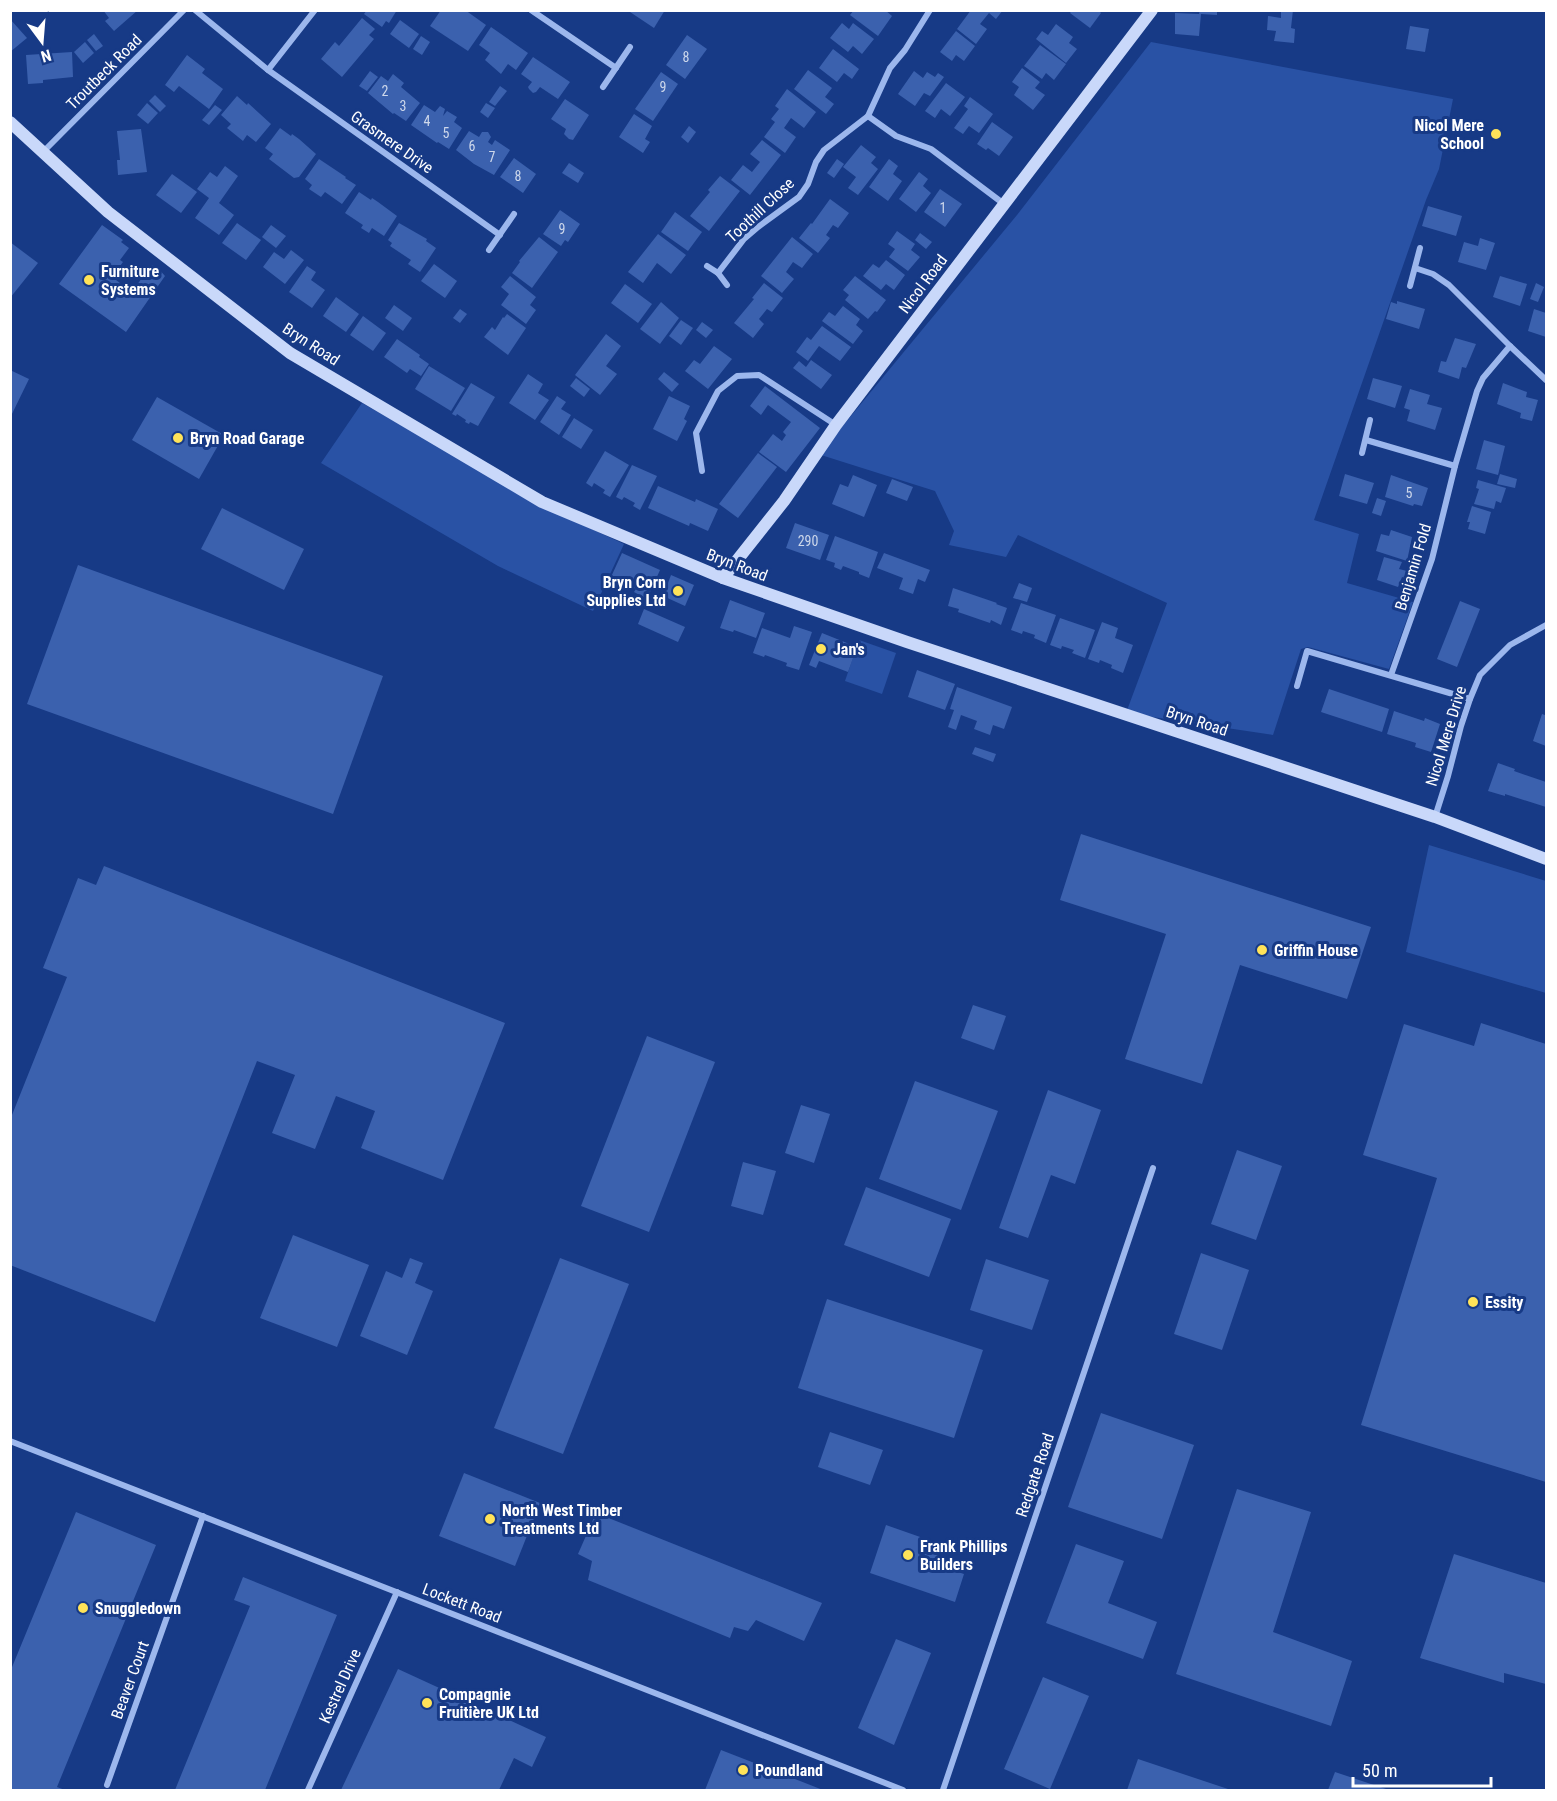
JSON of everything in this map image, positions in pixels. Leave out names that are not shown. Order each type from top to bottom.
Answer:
[{"type":"main road","name":"Nicol Road","points":[[723,578],[784,501],[836,425],[1152,10]]},
{"type":"main road","name":"Bryn Road","points":[[10,122],[108,212],[290,353],[542,502],[723,578],[908,642],[1435,817],[1546,859]]},
{"type":"street","name":"Troutbeck Road","points":[[43,152],[184,10]]},
{"type":"street","name":"Grasmere Drive","points":[[195,10],[268,70],[500,235]]},
{"type":"street","points":[[268,70],[315,10]]},
{"type":"street","points":[[531,10],[616,68]]},
{"type":"street","name":"Toothill Close","points":[[718,273],[744,239],[799,197],[808,184],[816,162],[824,150],[868,116],[890,68],[905,50],[930,10]]},
{"type":"street","points":[[603,87],[630,47]]},
{"type":"street","points":[[868,116],[896,136],[931,148],[1004,204]]},
{"type":"street","points":[[489,250],[514,214]]},
{"type":"street","points":[[1410,286],[1420,248]]},
{"type":"street","points":[[707,266],[718,273],[727,285]]},
{"type":"street","points":[[1415,268],[1441,279],[1546,380]]},
{"type":"street","name":"Benjamin Fold","points":[[1391,675],[1432,559],[1455,466],[1477,391],[1483,378],[1510,346]]},
{"type":"street","points":[[702,471],[696,433],[718,391],[737,376],[759,375],[836,425]]},
{"type":"street","points":[[1362,453],[1370,420]]},
{"type":"street","points":[[1366,440],[1455,466]]},
{"type":"street","name":"Nicol Mere Drive","points":[[1435,817],[1461,726],[1480,675],[1510,645],[1546,625]]},
{"type":"street","points":[[1297,686],[1306,651],[1470,699]]},
{"type":"street","name":"Redgate Road","points":[[943,1791],[1153,1168]]},
{"type":"street","name":"Lockett Road","points":[[10,1441],[903,1791]]},
{"type":"street","name":"Beaver Court","points":[[107,1785],[203,1516]]},
{"type":"street","name":"Kestrel Drive","points":[[308,1791],[397,1592]]},
{"type":"shaded area","points":[[1151,42],[1453,99],[1439,169],[1426,200],[1314,520],[1359,534],[1347,583],[1413,602],[1389,669],[1308,647],[1301,649],[1273,735],[1126,713],[1167,603],[1018,535],[1006,557],[949,545],[954,531],[935,491],[821,455],[1017,215]]},
{"type":"shaded area","points":[[362,403],[559,514],[624,544],[593,611],[498,566],[321,463]]},
{"type":"shaded area","points":[[859,640],[896,653],[882,694],[845,681]]},
{"type":"shaded area","points":[[1429,845],[1546,881],[1546,993],[1406,952]]},
{"type":"building","points":[[103,10],[138,10],[114,31],[105,21],[109,18]]},
{"type":"building","points":[[367,10],[397,10],[389,23],[386,21],[382,27],[364,14]]},
{"type":"building","points":[[441,10],[465,10],[486,25],[468,51],[430,26]]},
{"type":"building","points":[[627,10],[665,10],[654,28]]},
{"type":"building","points":[[854,10],[885,10],[892,16],[878,36],[850,15]]},
{"type":"building","points":[[971,10],[1003,10],[996,19],[989,13],[980,24],[987,29],[976,44],[957,29]]},
{"type":"building","points":[[1072,10],[1098,10],[1101,13],[1090,28],[1070,13]]},
{"type":"building","points":[[1200,10],[1217,10],[1217,15],[1201,14],[1199,36],[1175,34],[1175,13],[1199,14]]},
{"type":"building","points":[[1281,10],[1293,10],[1291,28],[1295,29],[1294,43],[1274,41],[1276,31],[1267,30],[1268,16],[1281,18]]},
{"type":"building","points":[[362,18],[375,29],[369,35],[374,39],[342,77],[321,59],[335,42],[339,46]]},
{"type":"building","points":[[10,19],[27,38],[10,52]]},
{"type":"building","points":[[400,20],[419,34],[409,48],[390,34]]},
{"type":"building","points":[[842,23],[849,29],[853,23],[874,39],[862,54],[853,46],[848,52],[830,38]]},
{"type":"building","points":[[1056,24],[1073,37],[1069,43],[1077,49],[1066,63],[1036,39],[1042,31],[1048,35]]},
{"type":"building","points":[[1410,26],[1429,29],[1425,52],[1406,49]]},
{"type":"building","points":[[491,27],[528,53],[516,70],[508,64],[501,74],[485,60],[490,53],[479,45]]},
{"type":"building","points":[[956,31],[975,46],[964,61],[956,55],[952,61],[940,52]]},
{"type":"building","points":[[94,34],[103,46],[96,51],[87,40]]},
{"type":"building","points":[[687,35],[707,49],[685,79],[666,65]]},
{"type":"building","points":[[421,36],[430,42],[422,55],[413,49]]},
{"type":"building","points":[[85,42],[94,53],[83,63],[74,52]]},
{"type":"building","points":[[1040,45],[1066,64],[1054,80],[1046,73],[1042,79],[1024,66]]},
{"type":"building","points":[[833,49],[859,69],[852,79],[844,73],[837,82],[819,68]]},
{"type":"building","points":[[72,52],[73,77],[28,84],[26,55]]},
{"type":"building","points":[[187,55],[205,69],[202,73],[223,89],[209,109],[179,86],[174,92],[165,85]]},
{"type":"building","points":[[533,57],[570,82],[558,99],[540,87],[533,93],[529,89],[532,82],[521,74]]},
{"type":"building","points":[[1022,68],[1040,82],[1035,88],[1045,95],[1033,110],[1014,95],[1019,87],[1012,82]]},
{"type":"building","points":[[808,70],[832,88],[825,97],[834,104],[826,114],[794,89]]},
{"type":"building","points":[[370,71],[378,77],[367,91],[359,86]]},
{"type":"building","points":[[914,71],[923,78],[927,72],[935,77],[938,73],[944,77],[930,96],[924,93],[915,106],[898,94]]},
{"type":"building","points":[[661,72],[678,84],[653,121],[635,109]]},
{"type":"building","points":[[393,74],[404,83],[401,87],[420,103],[406,121],[393,114],[368,93],[381,76],[388,81]]},
{"type":"building","points":[[946,83],[965,97],[950,116],[941,109],[935,118],[925,111]]},
{"type":"building","points":[[500,86],[507,91],[495,106],[489,102]]},
{"type":"building","points":[[787,89],[816,112],[804,128],[791,118],[784,128],[796,137],[785,153],[764,137],[775,122],[771,119],[779,109],[775,106]]},
{"type":"building","points":[[155,95],[166,106],[160,112],[149,101]]},
{"type":"building","points":[[237,96],[271,124],[256,142],[247,135],[243,141],[227,128],[231,124],[221,115]]},
{"type":"building","points":[[970,97],[993,114],[979,133],[969,126],[963,134],[954,128],[968,109],[964,106]]},
{"type":"building","points":[[565,99],[589,115],[573,140],[564,134],[566,129],[551,119]]},
{"type":"building","points":[[147,103],[158,113],[148,124],[137,115]]},
{"type":"building","points":[[486,103],[495,108],[488,118],[480,112]]},
{"type":"building","points":[[215,105],[222,110],[209,125],[202,120]]},
{"type":"building","points":[[424,105],[435,112],[440,106],[445,109],[443,116],[447,111],[457,117],[454,122],[462,128],[449,149],[411,125]]},
{"type":"building","points":[[634,114],[652,126],[645,139],[650,142],[643,153],[619,137]]},
{"type":"building","points":[[992,122],[1013,137],[999,156],[977,144]]},
{"type":"building","points":[[689,126],[696,132],[688,143],[681,137]]},
{"type":"building","points":[[280,128],[299,139],[316,154],[299,177],[294,178],[269,159],[273,154],[265,148]]},
{"type":"building","points":[[141,129],[147,172],[118,175],[117,160],[120,160],[117,131]]},
{"type":"building","points":[[469,131],[479,137],[482,132],[488,132],[491,137],[488,142],[492,145],[495,140],[510,150],[494,175],[474,164],[456,150]]},
{"type":"building","points":[[762,140],[781,155],[750,195],[731,180],[743,165],[752,172],[760,162],[750,154]]},
{"type":"building","points":[[861,145],[876,157],[871,163],[878,169],[858,195],[848,188],[856,177],[843,167]]},
{"type":"building","points":[[514,158],[536,174],[523,193],[500,177]]},
{"type":"building","points":[[319,159],[356,185],[342,204],[325,192],[321,197],[309,189],[312,185],[305,179]]},
{"type":"building","points":[[837,159],[844,164],[834,178],[827,173]]},
{"type":"building","points":[[889,159],[898,166],[893,174],[902,181],[888,201],[869,187]]},
{"type":"building","points":[[569,163],[584,173],[578,183],[562,173]]},
{"type":"building","points":[[225,166],[238,176],[219,203],[234,215],[219,235],[195,218],[209,198],[197,189],[210,172],[217,177]]},
{"type":"building","points":[[919,172],[928,179],[923,186],[931,193],[916,212],[899,199]]},
{"type":"building","points":[[172,174],[197,192],[181,213],[156,195]]},
{"type":"building","points":[[720,176],[740,191],[709,231],[690,216]]},
{"type":"building","points":[[940,189],[962,204],[945,227],[924,212]]},
{"type":"building","points":[[359,192],[371,200],[372,198],[397,216],[384,236],[372,228],[369,233],[361,228],[363,225],[345,213]]},
{"type":"building","points":[[830,199],[849,213],[838,228],[833,225],[826,235],[830,238],[818,253],[799,238]]},
{"type":"building","points":[[1428,206],[1462,216],[1456,236],[1422,226]]},
{"type":"building","points":[[560,210],[580,224],[568,242],[565,240],[561,246],[543,234]]},
{"type":"building","points":[[675,212],[702,232],[688,251],[661,232]]},
{"type":"building","points":[[237,223],[261,240],[246,260],[222,243]]},
{"type":"building","points":[[399,223],[427,239],[426,241],[436,248],[420,272],[408,264],[411,260],[390,246],[392,243],[388,240]]},
{"type":"building","name":"Furniture Systems","points":[[102,225],[123,240],[121,242],[129,248],[120,260],[123,262],[112,277],[132,292],[151,265],[157,267],[165,276],[126,332],[59,284]]},
{"type":"building","points":[[271,225],[286,236],[276,248],[262,237]]},
{"type":"building","points":[[897,231],[915,244],[911,250],[920,257],[908,271],[889,257],[895,249],[888,244]]},
{"type":"building","points":[[920,233],[932,242],[926,249],[915,240]]},
{"type":"building","points":[[658,234],[686,255],[671,274],[657,263],[643,283],[628,272]]},
{"type":"building","points":[[539,237],[558,252],[532,288],[512,273]]},
{"type":"building","points":[[792,237],[813,254],[802,268],[793,262],[786,272],[794,279],[782,293],[761,276]]},
{"type":"building","points":[[1480,238],[1495,243],[1486,270],[1458,262],[1464,242],[1478,246]]},
{"type":"building","points":[[10,242],[38,263],[10,298]]},
{"type":"building","points":[[291,250],[304,260],[285,284],[263,267],[274,252],[284,259]]},
{"type":"building","points":[[886,260],[905,275],[894,290],[886,284],[881,290],[863,276],[873,264],[879,268]]},
{"type":"building","points":[[434,264],[457,281],[445,298],[421,281]]},
{"type":"building","points":[[307,266],[316,272],[311,280],[325,290],[312,308],[289,292]]},
{"type":"building","points":[[510,276],[536,297],[530,305],[536,310],[526,324],[501,305],[509,294],[501,287]]},
{"type":"building","points":[[855,276],[886,300],[868,319],[845,300],[849,295],[843,290]]},
{"type":"building","points":[[1500,276],[1527,284],[1520,306],[1493,297]]},
{"type":"building","points":[[764,283],[783,298],[772,312],[767,309],[759,319],[764,324],[753,338],[734,323]]},
{"type":"building","points":[[1536,283],[1544,287],[1538,302],[1530,299]]},
{"type":"building","points":[[625,284],[652,304],[638,323],[611,303]]},
{"type":"building","points":[[336,297],[359,314],[346,332],[323,316]]},
{"type":"building","points":[[1397,301],[1425,309],[1419,329],[1386,319],[1391,302],[1397,304]]},
{"type":"building","points":[[661,302],[679,318],[660,344],[640,329]]},
{"type":"building","points":[[394,305],[412,318],[403,331],[385,318]]},
{"type":"building","points":[[843,306],[860,319],[856,325],[863,331],[853,344],[822,321],[829,312],[835,316]]},
{"type":"building","points":[[460,309],[467,314],[460,323],[453,318]]},
{"type":"building","points":[[1534,309],[1546,313],[1546,337],[1528,331]]},
{"type":"building","points":[[507,314],[526,328],[508,355],[484,337],[492,327],[495,330]]},
{"type":"building","points":[[363,316],[386,333],[373,351],[350,335]]},
{"type":"building","points":[[681,320],[693,328],[681,345],[669,336]]},
{"type":"building","points":[[702,322],[713,330],[706,338],[696,330]]},
{"type":"building","points":[[822,326],[851,347],[840,361],[819,346],[808,361],[796,352],[807,337],[811,340]]},
{"type":"building","points":[[606,334],[621,346],[606,366],[617,374],[600,395],[575,375]]},
{"type":"building","points":[[1455,338],[1476,344],[1466,368],[1462,367],[1459,379],[1438,372],[1441,361],[1446,362]]},
{"type":"building","points":[[397,339],[429,364],[421,376],[410,369],[407,373],[384,357]]},
{"type":"building","points":[[714,346],[732,359],[708,389],[685,371],[694,360],[700,364]]},
{"type":"building","points":[[811,360],[832,375],[821,389],[793,368],[799,361],[806,367]]},
{"type":"building","points":[[429,366],[465,388],[451,411],[415,389]]},
{"type":"building","points":[[10,370],[29,379],[10,418]]},
{"type":"building","points":[[664,372],[679,384],[672,392],[658,379]]},
{"type":"building","points":[[528,374],[543,384],[538,393],[549,400],[535,420],[509,403]]},
{"type":"building","points":[[576,378],[590,389],[584,397],[570,386]]},
{"type":"building","points":[[1373,378],[1402,386],[1395,408],[1367,399]]},
{"type":"building","points":[[471,383],[495,397],[478,426],[465,422],[466,420],[457,414],[456,416],[452,414]]},
{"type":"building","points":[[1503,383],[1527,392],[1526,397],[1538,400],[1532,421],[1520,418],[1521,413],[1497,404]]},
{"type":"building","points":[[765,386],[820,428],[786,472],[759,452],[773,434],[782,441],[786,435],[783,432],[791,422],[768,405],[761,415],[750,406]]},
{"type":"building","points":[[1410,389],[1430,395],[1427,404],[1442,408],[1435,430],[1407,421],[1410,410],[1404,408]]},
{"type":"building","points":[[557,396],[566,402],[561,409],[571,415],[559,435],[540,422]]},
{"type":"building","points":[[669,396],[690,406],[684,419],[687,421],[677,441],[653,429]]},
{"type":"building","name":"Bryn Road Garage","points":[[157,397],[224,435],[199,479],[132,440]]},
{"type":"building","points":[[574,418],[593,430],[581,449],[562,437]]},
{"type":"building","points":[[1484,440],[1505,446],[1498,475],[1476,469]]},
{"type":"building","points":[[605,451],[629,465],[610,497],[603,493],[605,490],[594,483],[592,487],[586,483]]},
{"type":"building","points":[[758,453],[777,467],[738,518],[719,504]]},
{"type":"building","points":[[632,465],[657,476],[640,510],[633,506],[635,503],[624,497],[622,500],[616,497]]},
{"type":"building","points":[[1345,474],[1374,483],[1367,504],[1339,496]]},
{"type":"building","points":[[1500,474],[1517,479],[1515,488],[1497,484]]},
{"type":"building","points":[[853,475],[877,485],[864,517],[832,504],[840,484],[848,487]]},
{"type":"building","points":[[1391,475],[1428,488],[1422,506],[1414,504],[1413,506],[1385,497]]},
{"type":"building","points":[[892,479],[913,487],[907,501],[886,493]]},
{"type":"building","points":[[1478,480],[1506,488],[1501,503],[1496,501],[1494,509],[1474,504],[1479,489],[1476,488]]},
{"type":"building","points":[[658,486],[718,509],[708,531],[690,523],[689,526],[648,508]]},
{"type":"building","points":[[1377,498],[1386,501],[1381,516],[1372,513]]},
{"type":"building","points":[[1472,506],[1491,512],[1485,534],[1468,529],[1470,522],[1467,522]]},
{"type":"building","points":[[222,508],[304,549],[284,590],[201,549]]},
{"type":"building","points":[[795,523],[829,535],[820,560],[786,548]]},
{"type":"building","points":[[1391,530],[1412,537],[1407,561],[1376,551],[1381,534],[1389,536]]},
{"type":"building","points":[[835,536],[878,552],[869,578],[843,566],[841,570],[834,567],[835,563],[826,560]]},
{"type":"building","points":[[622,553],[660,570],[647,599],[634,592],[636,589],[611,577]]},
{"type":"building","points":[[884,553],[930,570],[925,582],[918,579],[913,594],[899,589],[903,578],[877,568]]},
{"type":"building","points":[[1384,557],[1402,562],[1399,569],[1407,571],[1398,587],[1377,580]]},
{"type":"building","points":[[78,565],[383,676],[333,814],[27,704]]},
{"type":"building","name":"Bryn Corn Supplies Ltd","points":[[671,575],[694,585],[685,606],[663,596]]},
{"type":"building","points":[[1019,583],[1032,588],[1027,602],[1013,598]]},
{"type":"building","points":[[953,588],[1007,608],[1001,625],[991,620],[990,623],[958,612],[959,609],[948,606]]},
{"type":"building","points":[[730,600],[765,613],[756,638],[734,630],[733,632],[720,628]]},
{"type":"building","points":[[1460,601],[1480,609],[1457,667],[1437,659]]},
{"type":"building","points":[[1021,603],[1056,615],[1046,643],[1034,638],[1035,635],[1011,630]]},
{"type":"building","points":[[644,609],[685,627],[678,642],[638,624]]},
{"type":"building","points":[[1060,618],[1095,630],[1085,658],[1072,653],[1074,650],[1050,645]]},
{"type":"building","points":[[1102,622],[1118,628],[1115,638],[1133,645],[1123,673],[1100,660],[1099,663],[1088,659]]},
{"type":"building","points":[[794,626],[812,632],[799,670],[786,666],[787,663],[753,653],[762,628],[790,638]]},
{"type":"building","points":[[822,633],[857,647],[848,672],[819,661],[816,668],[809,665]]},
{"type":"building","points":[[917,670],[955,684],[945,710],[908,697]]},
{"type":"building","points":[[957,687],[1012,707],[1004,729],[993,725],[990,735],[974,729],[977,721],[961,715],[956,730],[948,727],[954,710],[950,709]]},
{"type":"building","points":[[1329,689],[1389,709],[1382,732],[1321,712]]},
{"type":"building","points":[[1546,710],[1546,746],[1533,741],[1542,714],[1545,715]]},
{"type":"building","points":[[1394,711],[1440,724],[1431,752],[1415,747],[1416,743],[1387,734]]},
{"type":"building","points":[[975,747],[996,754],[993,762],[972,754]]},
{"type":"building","points":[[1498,763],[1546,782],[1546,807],[1488,791]]},
{"type":"building","name":"Griffin House","points":[[1081,834],[1371,927],[1347,999],[1240,965],[1202,1084],[1125,1059],[1166,934],[1060,900]]},
{"type":"building","points":[[104,866],[505,1023],[443,1180],[361,1148],[375,1111],[336,1096],[315,1149],[272,1133],[295,1075],[257,1061],[155,1322],[10,1265],[10,1120],[67,977],[43,968],[78,878],[96,885]]},
{"type":"building","points":[[973,1005],[1006,1016],[994,1050],[961,1038]]},
{"type":"building","name":"Essity","points":[[1481,1023],[1546,1044],[1546,1482],[1361,1425],[1437,1178],[1363,1155],[1404,1024],[1474,1046]]},
{"type":"building","points":[[647,1036],[715,1062],[649,1232],[581,1206]]},
{"type":"building","points":[[915,1081],[998,1111],[961,1210],[879,1179]]},
{"type":"building","points":[[1048,1090],[1101,1110],[1075,1184],[1051,1175],[1028,1238],[999,1228]]},
{"type":"building","points":[[801,1105],[830,1114],[814,1163],[785,1153]]},
{"type":"building","points":[[1237,1150],[1282,1166],[1256,1240],[1211,1224]]},
{"type":"building","points":[[743,1162],[776,1171],[763,1215],[731,1206]]},
{"type":"building","points":[[866,1187],[951,1219],[929,1277],[844,1245]]},
{"type":"building","points":[[293,1235],[369,1265],[337,1347],[260,1318]]},
{"type":"building","points":[[1201,1253],[1249,1270],[1222,1350],[1174,1334]]},
{"type":"building","points":[[410,1258],[423,1263],[415,1283],[433,1291],[407,1355],[360,1336],[386,1271],[402,1278]]},
{"type":"building","points":[[560,1258],[629,1284],[563,1454],[494,1428]]},
{"type":"building","points":[[986,1259],[1049,1280],[1032,1330],[970,1310]]},
{"type":"building","points":[[827,1299],[983,1350],[954,1438],[798,1388]]},
{"type":"building","points":[[1101,1413],[1194,1445],[1162,1539],[1068,1507]]},
{"type":"building","points":[[830,1432],[883,1450],[870,1485],[818,1467]]},
{"type":"building","name":"North West Timber Treatments Ltd","points":[[464,1473],[540,1503],[515,1566],[439,1536]]},
{"type":"building","points":[[1237,1489],[1311,1512],[1273,1632],[1352,1661],[1331,1726],[1176,1674]]},
{"type":"building","name":"Snuggledown","points":[[76,1512],[156,1545],[57,1787],[65,1790],[10,1790],[10,1672]]},
{"type":"building","points":[[596,1513],[822,1603],[804,1641],[756,1620],[748,1631],[734,1627],[730,1638],[588,1580],[592,1561],[578,1554]]},
{"type":"building","name":"Frank Phillips Builders","points":[[886,1525],[943,1545],[936,1565],[964,1574],[955,1602],[870,1573]]},
{"type":"building","points":[[1076,1544],[1124,1561],[1108,1603],[1157,1622],[1143,1659],[1046,1623]]},
{"type":"building","points":[[1454,1554],[1546,1583],[1546,1684],[1504,1673],[1504,1683],[1420,1658]]},
{"type":"building","points":[[243,1577],[337,1615],[265,1790],[175,1790],[250,1606],[234,1600]]},
{"type":"building","points":[[896,1639],[931,1653],[894,1745],[858,1728]]},
{"type":"building","name":"Compagnie Fruitière UK Ltd","points":[[398,1669],[546,1737],[532,1767],[514,1758],[499,1790],[341,1790]]},
{"type":"building","points":[[1043,1677],[1089,1696],[1050,1789],[1004,1769]]},
{"type":"building","name":"Poundland","points":[[721,1750],[823,1790],[705,1790]]},
{"type":"building","points":[[1138,1759],[1231,1790],[1127,1790]]},
{"type":"building","points":[[1335,1772],[1389,1790],[1328,1790]]},
{"type":"place","name":"Nicol Mere School","points":[[1496,134]]},
{"type":"place","name":"Furniture Systems","points":[[89,280]]},
{"type":"place","name":"Bryn Road Garage","points":[[178,438]]},
{"type":"place","name":"Bryn Corn Supplies Ltd","points":[[678,591]]},
{"type":"place","name":"Jan's","points":[[821,649]]},
{"type":"place","name":"Griffin House","points":[[1262,950]]},
{"type":"place","name":"Essity","points":[[1473,1302]]},
{"type":"place","name":"North West Timber Treatments Ltd","points":[[490,1519]]},
{"type":"place","name":"Frank Phillips Builders","points":[[908,1555]]},
{"type":"place","name":"Snuggledown","points":[[83,1608]]},
{"type":"place","name":"Compagnie Fruitière UK Ltd","points":[[427,1703]]},
{"type":"place","name":"Poundland","points":[[743,1770]]}]
